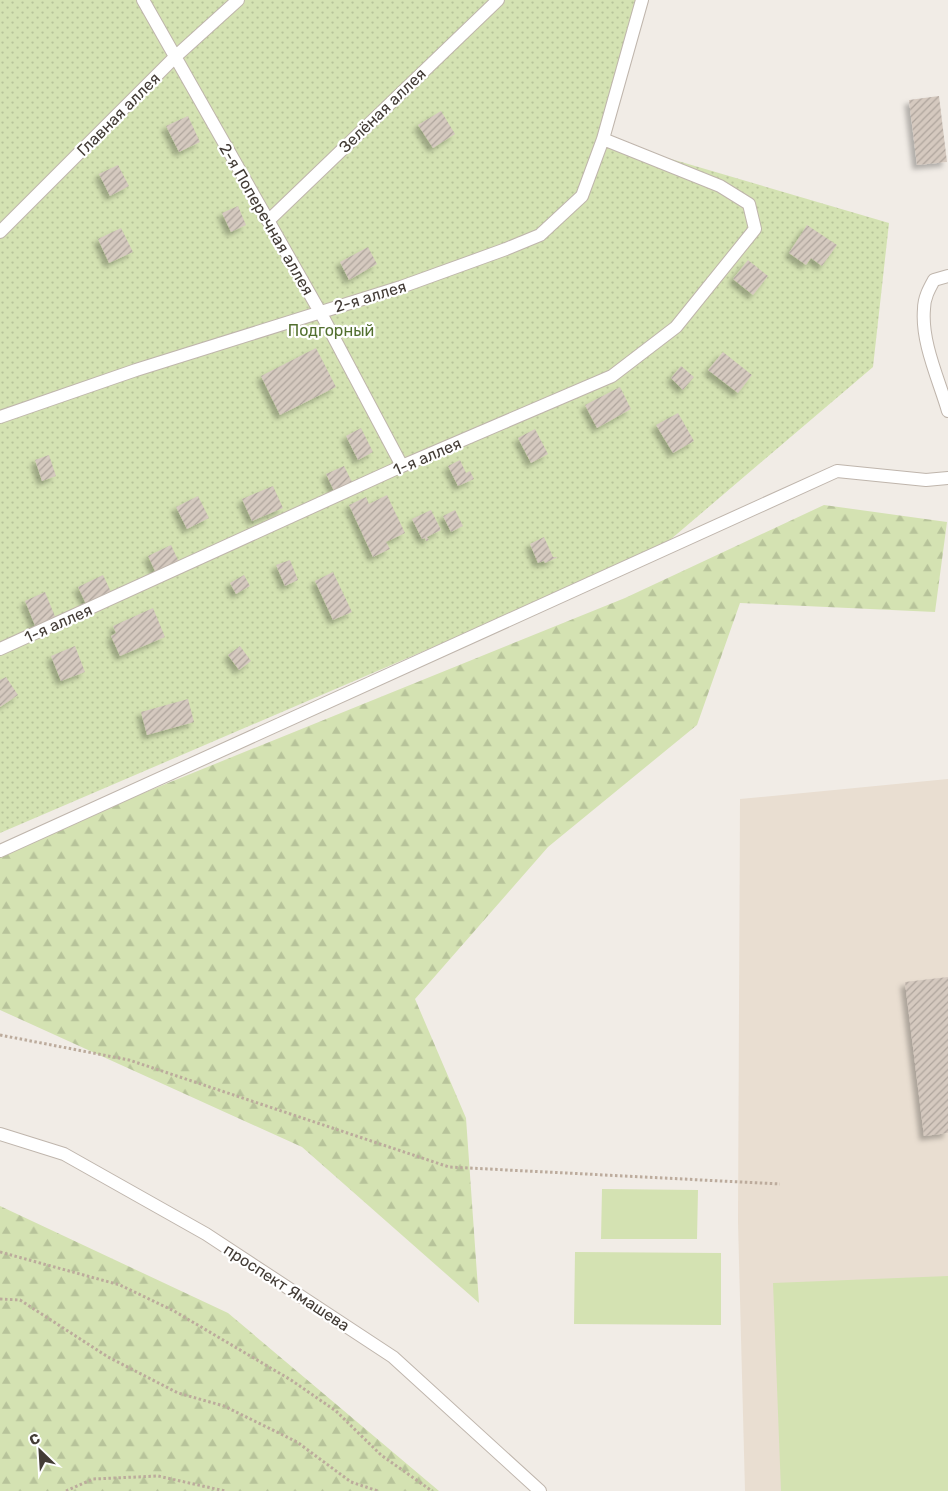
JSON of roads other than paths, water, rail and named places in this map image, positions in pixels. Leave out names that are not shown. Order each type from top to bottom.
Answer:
[{"type":"lane","name":"2-я Поперечная аллея","points":[[143,0],[319,311],[402,466]]},
{"type":"lane","name":"Главная аллея","points":[[0,232],[175,57],[238,0]]},
{"type":"lane","name":"Зелёная аллея","points":[[268,221],[498,0]]},
{"type":"lane","name":"2-я аллея","points":[[0,418],[319,311],[401,286],[540,235],[582,196],[603,139],[642,0]]},
{"type":"lane","name":"1-я аллея","points":[[0,649],[402,466],[612,376],[676,327],[755,229],[749,204],[720,186],[603,139]]},
{"type":"lane","points":[[948,276],[934,280],[926,295],[924,310],[926,338],[948,411]]},
{"type":"lane","points":[[0,851],[837,471],[926,480],[948,478]]},
{"type":"lane","name":"проспект Ямашева","points":[[0,1134],[64,1154],[206,1234],[304,1298],[393,1357],[540,1491]]},
{"type":"park label","name":"Подгорный","points":[[331,330]]}]
